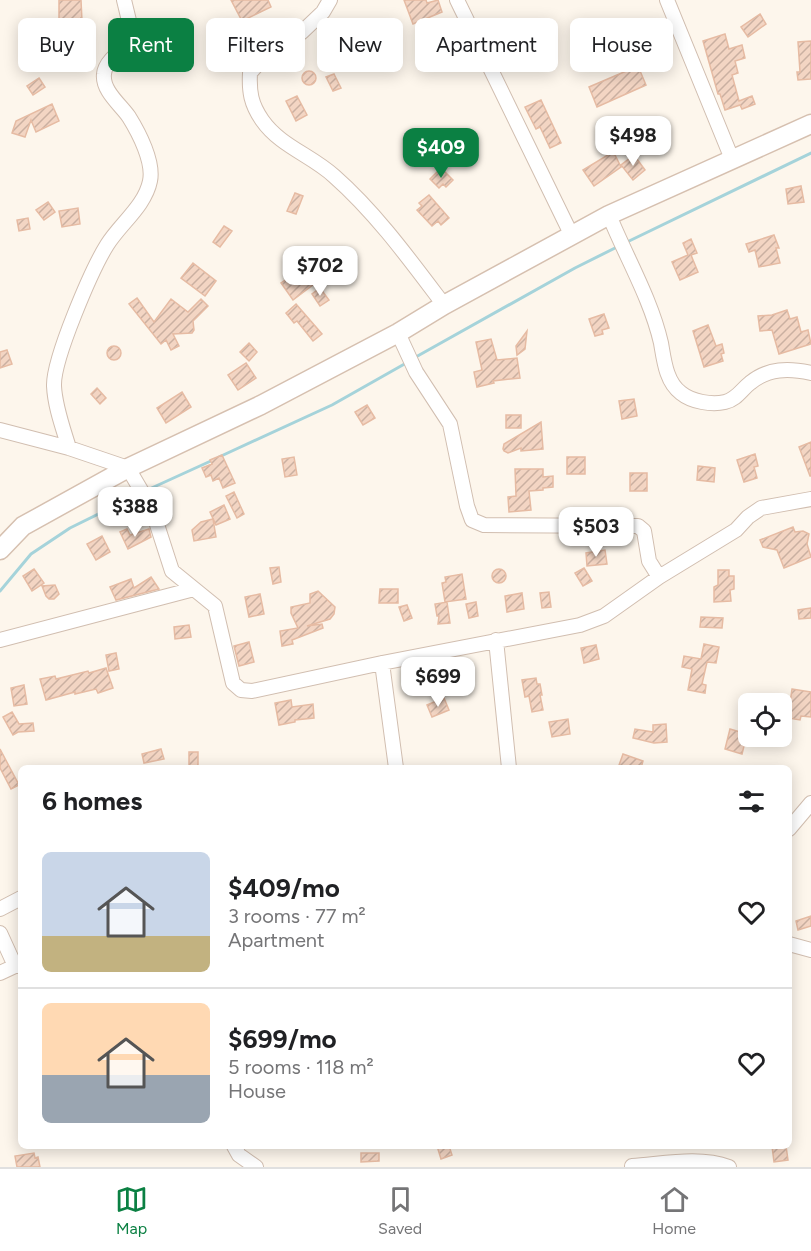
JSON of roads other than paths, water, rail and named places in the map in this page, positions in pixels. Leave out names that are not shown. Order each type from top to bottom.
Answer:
[{"type":"street","points":[[69,448],[54,384],[58,362],[81,299],[106,245],[141,201],[150,182],[151,164],[129,118],[107,89],[104,75],[108,63],[130,43],[131,29],[124,0]]},
{"type":"street","points":[[330,0],[323,12],[302,32],[264,57],[250,72],[249,95],[261,118],[274,135],[334,175],[391,235],[444,305]]},
{"type":"street","points":[[457,0],[572,236]]},
{"type":"street","points":[[667,0],[732,159]]},
{"type":"street","points":[[0,550],[22,526],[128,468],[261,405],[398,333],[444,305],[609,215],[811,124]]},
{"type":"street","points":[[609,215],[658,332],[668,377],[681,393],[700,402],[724,402],[738,396],[750,383],[764,374],[782,369],[811,373]]},
{"type":"street","points":[[398,333],[416,372],[450,424],[472,520],[484,525],[638,526],[644,531],[649,561],[658,577]]},
{"type":"street","points":[[0,430],[69,448],[128,468],[152,509],[172,571],[215,606],[233,683],[241,690],[252,691],[496,640],[580,625],[604,616],[658,577],[736,530],[748,517],[761,508],[811,499]]},
{"type":"street","points":[[0,640],[194,589]]},
{"type":"street","points":[[496,640],[509,765]]},
{"type":"street","points":[[382,663],[396,765]]},
{"type":"street","points":[[792,825],[811,803]]},
{"type":"street","points":[[0,909],[18,900]]},
{"type":"street","points":[[0,933],[18,966],[0,973]]},
{"type":"street","points":[[792,945],[811,950]]},
{"type":"street","points":[[236,1149],[239,1155],[256,1167]]},
{"type":"street","points":[[630,1167],[690,1161],[729,1167]]},
{"type":"waterway","points":[[625,243],[811,153]]},
{"type":"waterway","points":[[414,358],[619,246]]},
{"type":"waterway","points":[[219,457],[332,405],[408,362]]},
{"type":"waterway","points":[[145,491],[213,460]]},
{"type":"waterway","points":[[0,591],[31,554],[70,528],[139,494]]}]
